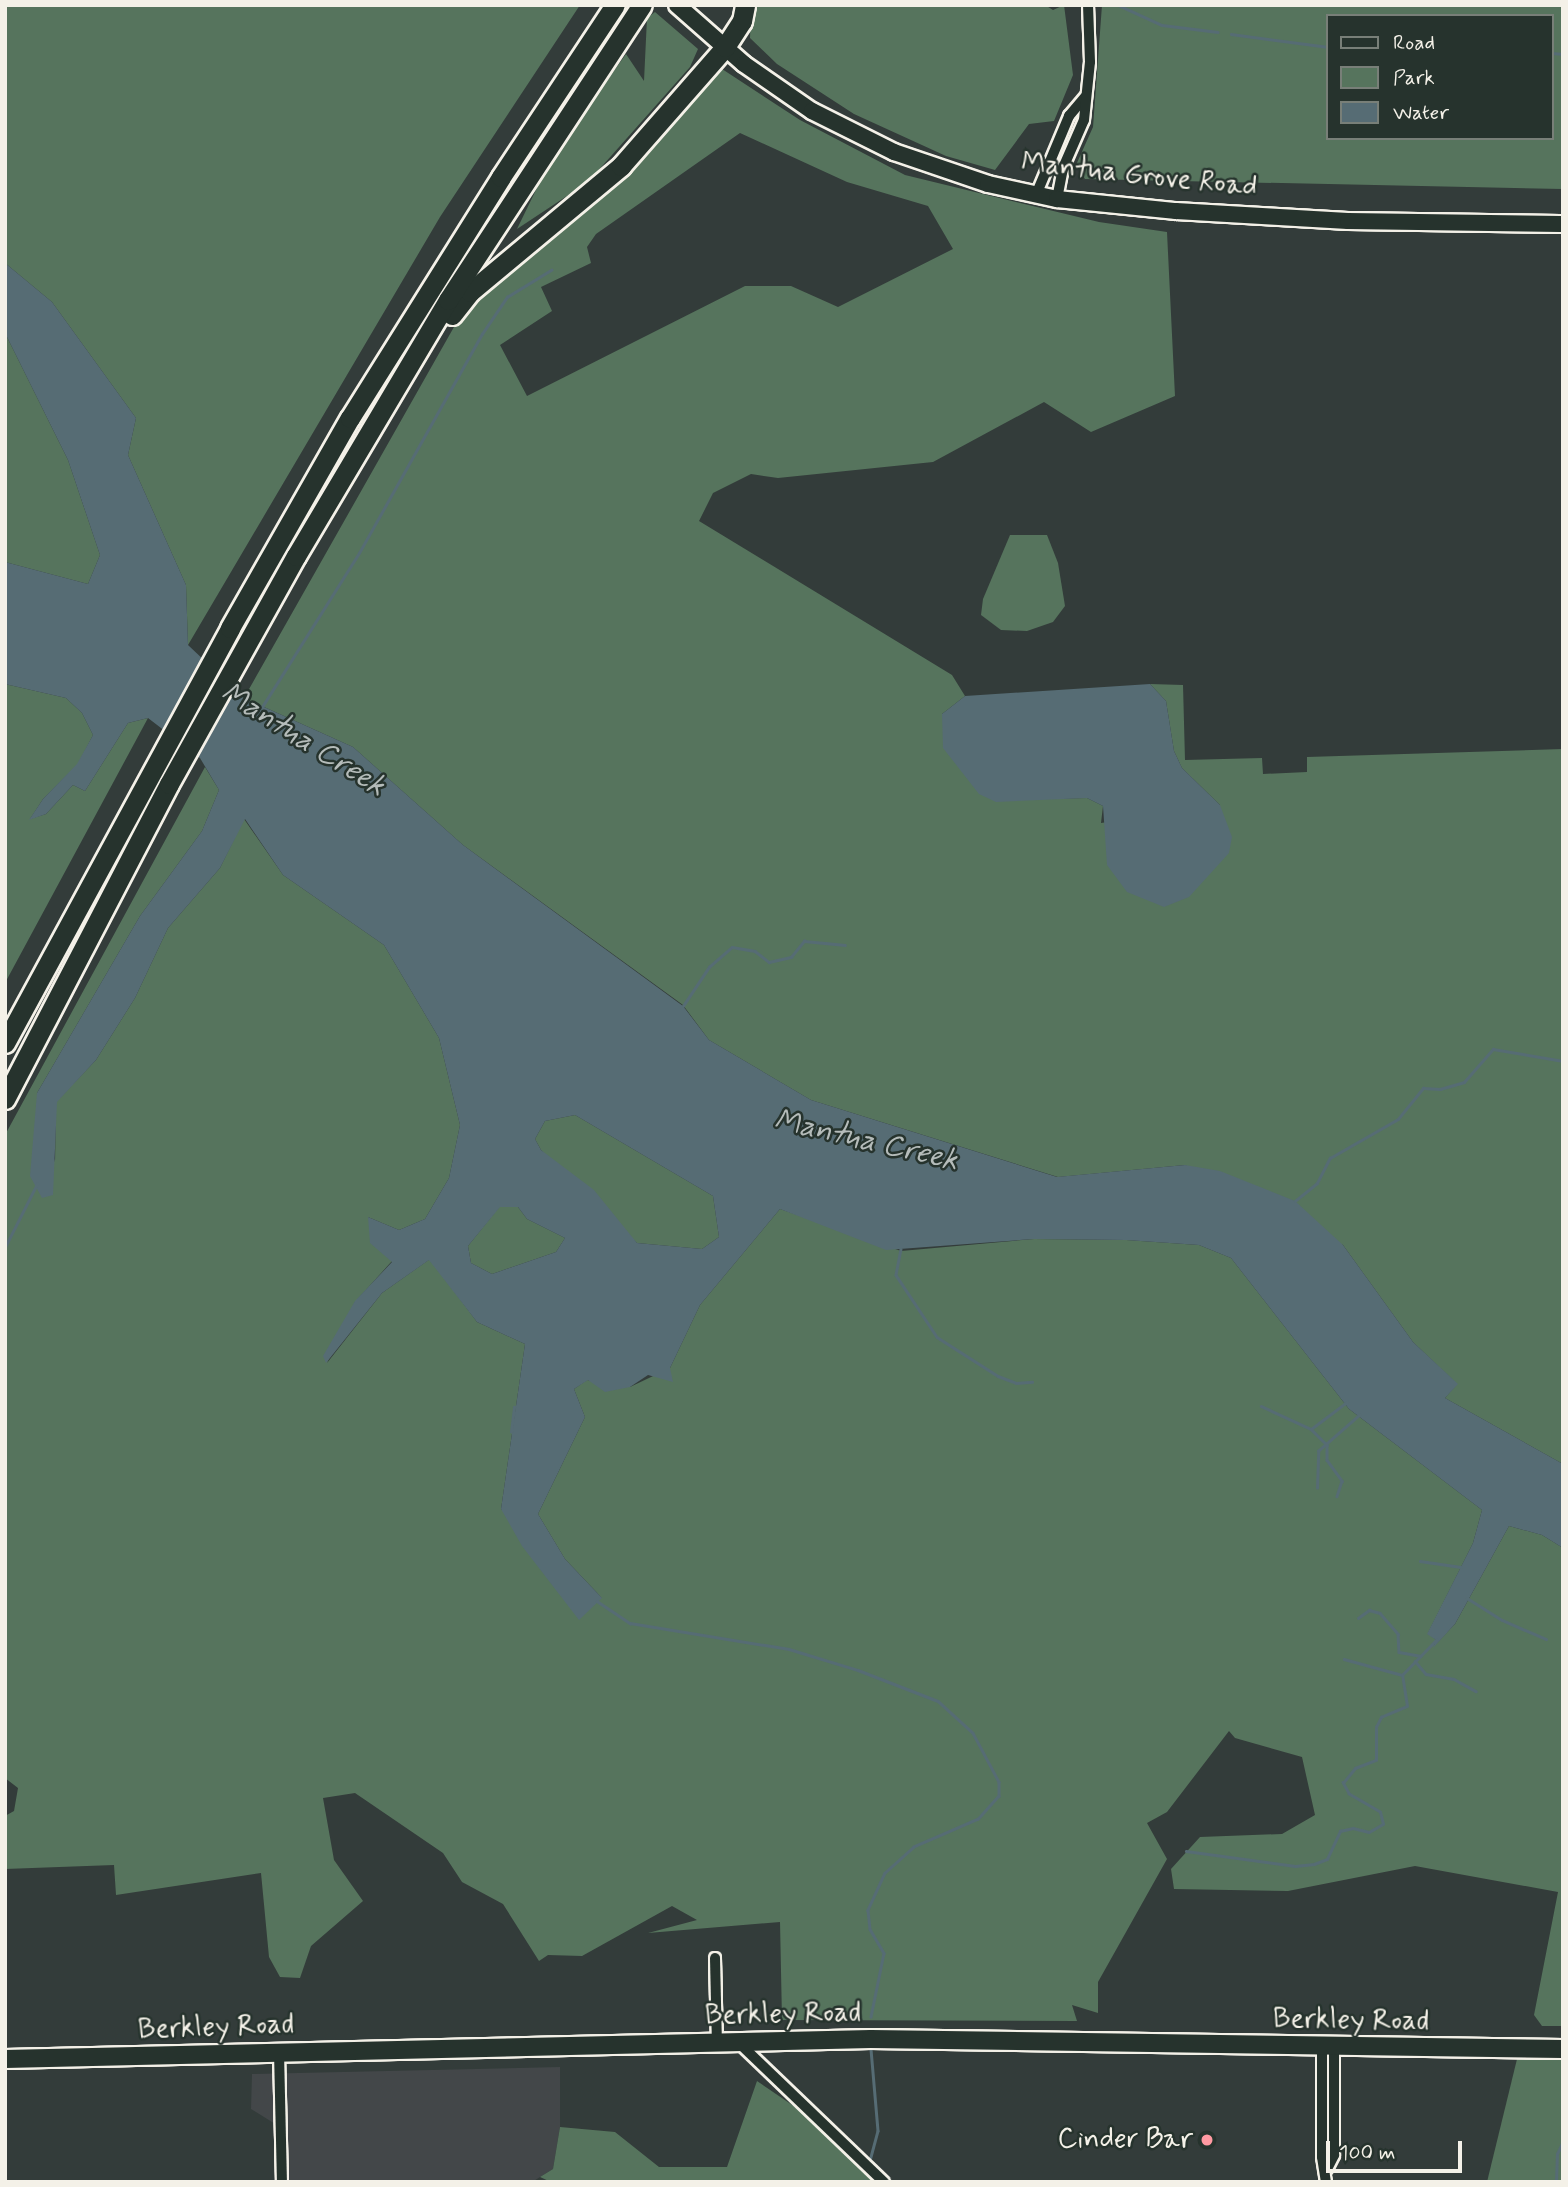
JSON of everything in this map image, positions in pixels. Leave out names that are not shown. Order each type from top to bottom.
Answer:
[{"type":"highway","points":[[5,1043],[230,628],[350,418],[500,177],[613,5]]},
{"type":"highway","points":[[5,1099],[169,784],[296,556],[448,300],[642,5]]},
{"type":"highway","points":[[296,556],[328,520],[446,323],[470,292],[621,166],[724,47],[742,21],[745,5]]},
{"type":"main road","name":"Mantua Grove Road","points":[[677,5],[776,88],[856,134],[937,168],[1036,195],[1057,199],[1348,221],[1563,224]]},
{"type":"main road","name":"Berkley Road","points":[[5,2059],[738,2042],[1073,2040],[1328,2048],[1563,2049]]},
{"type":"street","points":[[1057,199],[1063,168],[1084,120],[1090,62],[1088,5]]},
{"type":"street","points":[[1036,195],[1069,117],[1085,97]]},
{"type":"street","points":[[715,1958],[717,2043]]},
{"type":"street","points":[[738,2042],[884,2182]]},
{"type":"street","points":[[1326,2182],[1322,2157],[1328,2048]]},
{"type":"street","points":[[279,2052],[282,2182]]},
{"type":"shaded area","points":[[560,2067],[560,2127],[553,2169],[532,2182],[274,2182],[280,2127],[251,2109],[252,2074]]},
{"type":"green space","points":[[5,5],[580,5],[440,217],[188,645],[186,585],[128,455],[136,418],[52,302],[5,263]]},
{"type":"green space","points":[[751,5],[1045,5],[1053,10],[1064,5],[1073,75],[1054,121],[1029,124],[995,170],[946,156],[854,114],[777,64],[750,38]]},
{"type":"green space","points":[[1102,5],[1563,5],[1563,189],[1085,179],[1076,165],[1093,127]]},
{"type":"green space","points":[[655,12],[698,49],[690,67],[588,182],[517,229],[552,157],[626,54],[644,81],[647,18]]},
{"type":"green space","points":[[719,67],[800,120],[905,175],[1099,222],[1167,232],[1175,396],[1091,432],[1044,402],[933,462],[778,478],[751,474],[713,493],[699,521],[952,675],[965,696],[942,714],[1044,799],[1087,798],[1103,806],[1101,823],[1220,805],[1182,768],[1174,751],[1166,701],[1150,684],[1183,685],[1185,760],[1262,758],[1263,774],[1307,772],[1307,757],[1563,749],[1563,1464],[1445,1398],[1457,1384],[1413,1342],[1343,1245],[1185,1165],[1058,1177],[811,1100],[709,1040],[683,1005],[463,845],[353,747],[244,698],[467,304]],"holes":[[[740,133],[847,182],[928,206],[953,249],[838,307],[791,286],[745,286],[527,396],[500,345],[552,311],[541,287],[591,263],[587,247],[596,234]]]},
{"type":"green space","points":[[5,333],[68,460],[100,555],[88,584],[5,562]]},
{"type":"green space","points":[[1010,535],[1047,535],[1058,563],[1065,606],[1053,622],[1027,631],[1001,630],[981,615],[983,599]]},
{"type":"green space","points":[[5,684],[66,698],[82,713],[93,735],[78,764],[43,799],[30,819],[46,814],[73,785],[85,791],[128,723],[148,718],[5,983]]},
{"type":"green space","points":[[205,767],[219,790],[202,831],[140,916],[37,1093],[55,1162],[56,1102],[96,1060],[135,998],[168,928],[220,868],[244,819],[283,875],[384,945],[439,1038],[460,1125],[449,1178],[425,1219],[399,1230],[368,1217],[392,1261],[355,1302],[327,1363],[382,1293],[430,1259],[477,1322],[525,1344],[501,1509],[602,1598],[565,1559],[538,1514],[585,1417],[574,1389],[587,1380],[630,1387],[670,1368],[700,1305],[780,1209],[901,1251],[1034,1239],[1126,1240],[1199,1245],[1231,1258],[1349,1409],[1482,1510],[1473,1543],[1428,1633],[1436,1640],[1434,1646],[1455,1624],[1509,1526],[1542,1535],[1563,1548],[1563,2026],[1542,2026],[1534,2015],[1558,1892],[1415,1866],[1288,1891],[1174,1889],[1171,1869],[1200,1837],[1282,1834],[1315,1815],[1302,1757],[1235,1738],[1229,1731],[1167,1812],[1147,1823],[1167,1859],[1098,1982],[1098,2013],[1072,2005],[1077,2021],[782,2020],[780,1922],[648,1933],[697,1920],[672,1906],[582,1956],[548,1955],[539,1961],[503,1904],[462,1882],[443,1853],[355,1793],[323,1798],[334,1860],[363,1901],[311,1946],[300,1978],[280,1977],[269,1957],[261,1873],[116,1895],[114,1865],[5,1869],[5,1816],[14,1811],[18,1788],[5,1778],[5,1135]]},
{"type":"green space","points":[[575,1115],[713,1196],[719,1237],[702,1249],[637,1243],[541,1150],[535,1139],[545,1121]]},
{"type":"green space","points":[[500,1206],[518,1207],[527,1219],[565,1238],[556,1252],[492,1274],[471,1263],[468,1246]]},
{"type":"green space","points":[[1518,2055],[1563,2055],[1563,2182],[1487,2182]]},
{"type":"green space","points":[[757,2081],[832,2132],[880,2182],[551,2182],[540,2177],[553,2169],[560,2127],[615,2132],[659,2167],[727,2167]]},
{"type":"water","name":"Mantua Creek","points":[[5,263],[52,302],[136,418],[128,455],[186,585],[188,645],[244,698],[353,747],[463,845],[683,1006],[709,1040],[811,1100],[1057,1177],[1185,1165],[1220,1171],[1295,1201],[1343,1245],[1413,1342],[1458,1384],[1445,1398],[1563,1464],[1563,1548],[1542,1535],[1509,1526],[1455,1624],[1433,1648],[1436,1640],[1427,1634],[1473,1543],[1482,1510],[1349,1409],[1231,1258],[1199,1245],[1126,1240],[1034,1239],[886,1250],[780,1209],[700,1305],[670,1368],[673,1382],[648,1375],[630,1387],[605,1392],[588,1380],[574,1389],[585,1417],[538,1514],[565,1559],[602,1598],[579,1620],[522,1546],[501,1509],[525,1344],[477,1322],[429,1260],[382,1293],[326,1363],[323,1356],[355,1301],[392,1262],[370,1243],[368,1217],[399,1230],[425,1219],[449,1178],[460,1125],[439,1038],[384,945],[283,875],[245,819],[220,868],[168,928],[135,998],[96,1060],[57,1102],[53,1195],[42,1198],[30,1176],[37,1093],[140,916],[202,831],[219,790],[200,758],[148,718],[128,723],[85,791],[73,785],[46,814],[29,820],[43,799],[77,764],[93,735],[82,713],[66,698],[5,684],[5,562],[88,584],[100,555],[68,460],[5,333]],"holes":[[[575,1115],[713,1196],[719,1237],[702,1249],[637,1243],[594,1190],[541,1150],[535,1139],[545,1121]],[[500,1207],[518,1207],[527,1219],[565,1238],[556,1252],[492,1274],[471,1263],[468,1246]]]},
{"type":"water","points":[[1150,684],[1166,701],[1174,751],[1182,768],[1220,805],[1232,837],[1229,853],[1189,897],[1164,907],[1127,892],[1107,865],[1103,806],[1087,798],[996,802],[979,794],[943,748],[942,714],[965,696]]},
{"type":"waterway","points":[[1118,5],[1162,25],[1218,32]]},
{"type":"waterway","points":[[1231,34],[1326,47]]},
{"type":"waterway","points":[[1554,53],[1563,54]]},
{"type":"waterway","name":"Mantua Creek","points":[[262,707],[359,553],[482,334],[507,297],[551,270]]},
{"type":"waterway","points":[[683,1006],[709,967],[732,947],[755,951],[769,962],[791,957],[804,941],[845,945]]},
{"type":"waterway","points":[[1295,1201],[1317,1183],[1330,1158],[1398,1119],[1423,1088],[1440,1089],[1464,1082],[1493,1049],[1563,1061]]},
{"type":"waterway","points":[[5,1247],[37,1184]]},
{"type":"waterway","points":[[901,1249],[896,1275],[937,1337],[998,1376],[1016,1383],[1032,1382]]},
{"type":"waterway","points":[[1311,1429],[1347,1402]]},
{"type":"waterway","points":[[1261,1406],[1311,1429],[1327,1445]]},
{"type":"waterway","points":[[511,1432],[514,1407]]},
{"type":"waterway","points":[[1317,1488],[1318,1451],[1359,1415]]},
{"type":"waterway","points":[[1327,1445],[1327,1460],[1342,1481],[1337,1496]]},
{"type":"waterway","points":[[1420,1561],[1461,1567]]},
{"type":"waterway","points":[[1467,1598],[1502,1620],[1546,1639]]},
{"type":"waterway","points":[[597,1601],[630,1623],[789,1649],[858,1670],[938,1701],[973,1733],[999,1782],[999,1796],[978,1819],[914,1847],[885,1873],[868,1910],[870,1929],[884,1953],[871,2017]]},
{"type":"waterway","points":[[1358,1618],[1369,1610],[1380,1613],[1398,1634],[1399,1652],[1421,1656]]},
{"type":"waterway","points":[[1402,1675],[1436,1640]]},
{"type":"waterway","points":[[1344,1659],[1402,1675]]},
{"type":"waterway","points":[[1415,1661],[1426,1674],[1454,1679],[1476,1691]]},
{"type":"waterway","points":[[1186,1851],[1295,1866],[1314,1864],[1327,1859],[1340,1831],[1353,1828],[1369,1832],[1383,1824],[1380,1812],[1349,1794],[1343,1783],[1355,1768],[1376,1760],[1376,1727],[1381,1717],[1407,1706],[1402,1675]]},
{"type":"waterway","points":[[871,2049],[878,2131],[871,2158]]},
{"type":"waterway","points":[[1556,2182],[1557,2154],[1563,2141]]},
{"type":"place","name":"Cinder Bar","points":[[1207,2140]]}]
